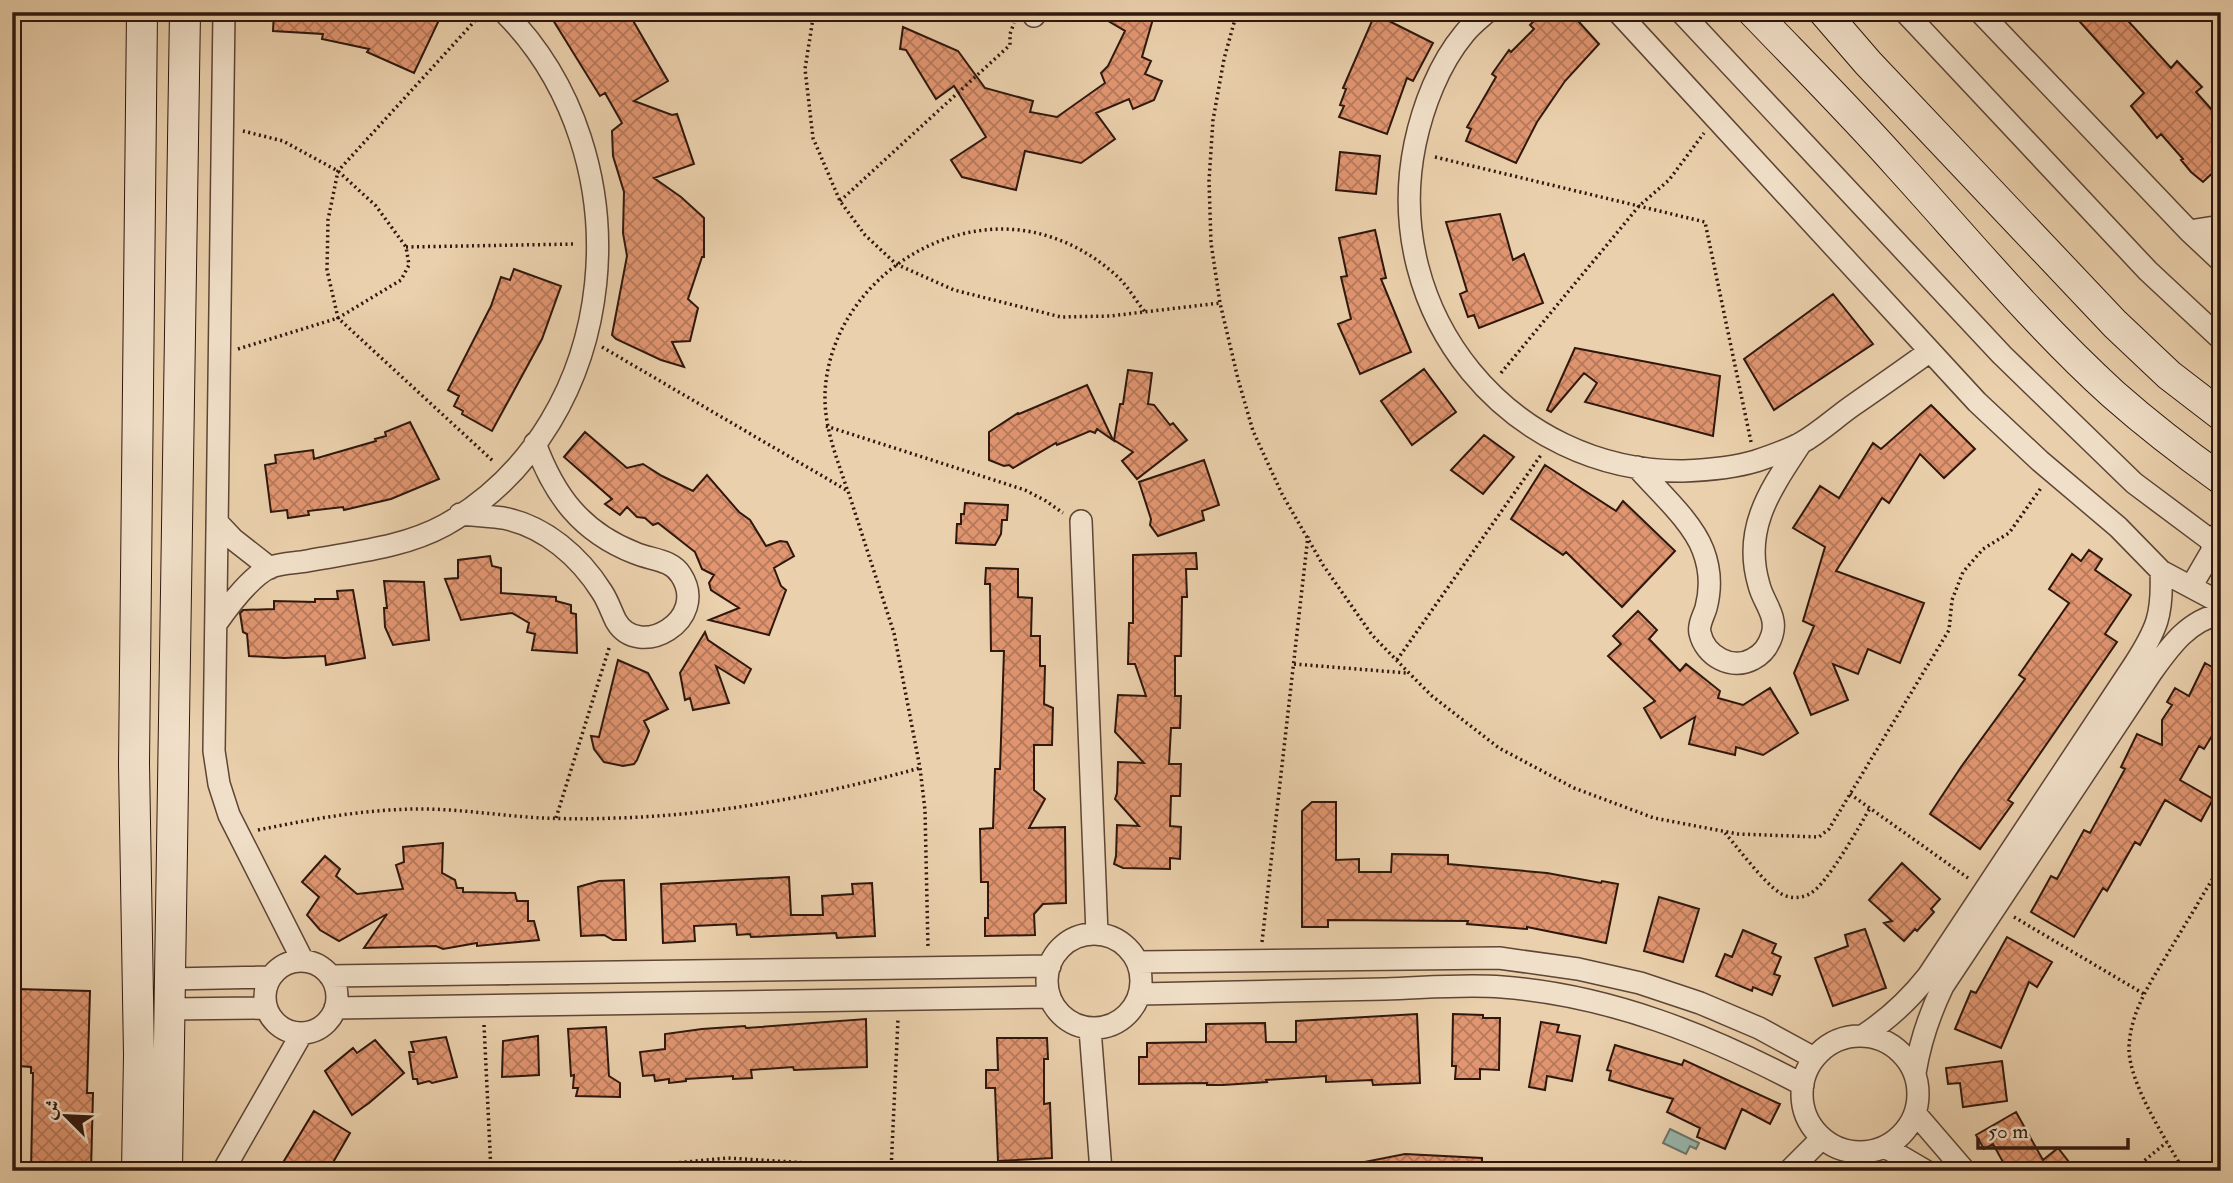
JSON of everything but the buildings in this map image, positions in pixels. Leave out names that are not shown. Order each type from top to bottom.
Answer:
[{"type":"street","points":[[137,1171],[139,1055],[134,764],[142,12]]},
{"type":"street","points":[[167,1171],[185,12]]},
{"type":"street","points":[[224,12],[214,751],[219,784],[229,815],[303,961]]},
{"type":"street","points":[[216,624],[249,584],[270,568],[365,552],[404,541],[443,525],[479,502],[523,460],[556,412],[580,359],[595,302],[599,244],[594,186],[579,130],[554,77],[521,29],[504,12]]},
{"type":"street","points":[[1487,12],[1464,34],[1438,75],[1420,121],[1410,168],[1409,217],[1416,265],[1432,311],[1456,353],[1487,391],[1524,422],[1566,447],[1611,463],[1659,471],[1708,470],[1756,461],[1801,443],[1930,351]]},
{"type":"street","points":[[1618,12],[1977,402],[2052,472],[2118,527],[2161,571],[2220,604],[2212,616],[2153,653],[1990,898],[1910,999],[1888,1019],[1864,1035]]},
{"type":"street","points":[[1681,12],[2002,355],[2134,483],[2219,543],[2191,587]]},
{"type":"street","points":[[1754,12],[1898,164],[1987,265],[2112,393],[2176,447],[2221,479]]},
{"type":"street","points":[[1824,12],[1868,63],[2115,324],[2169,374],[2209,394],[2221,415]]},
{"type":"street","points":[[1905,12],[2148,271],[2221,339]]},
{"type":"street","points":[[1980,12],[2189,231],[2221,261]]},
{"type":"street","points":[[1837,101],[1850,102],[1861,97],[1869,88],[1872,75],[1868,63]]},
{"type":"street","points":[[1898,164],[1894,151],[1897,139],[1906,129],[1918,125],[1930,127]]},
{"type":"street","points":[[2189,231],[2221,226]]},
{"type":"street","points":[[460,514],[505,518],[544,533],[577,558],[602,591],[617,622],[629,632],[643,637],[658,636],[671,629],[682,618],[687,604],[687,589],[681,575],[670,564],[635,554],[607,540],[583,522],[556,490],[535,443]]},
{"type":"street","points":[[1637,467],[1689,526],[1703,550],[1710,577],[1707,605],[1699,630],[1705,647],[1718,659],[1735,663],[1752,660],[1766,649],[1773,632],[1773,615],[1759,587],[1753,556],[1756,525],[1768,496],[1801,443]]},
{"type":"street","points":[[217,522],[242,547],[270,568]]},
{"type":"street","points":[[1081,526],[1097,934]]},
{"type":"street","points":[[2153,653],[2152,636],[2162,593],[2161,571]]},
{"type":"street","points":[[134,764],[174,765]]},
{"type":"street","points":[[1915,1073],[1920,1043],[1930,1014],[1990,898]]},
{"type":"street","points":[[1097,934],[1117,939],[1133,953],[1138,962],[1142,978],[1140,993],[1133,1009],[1122,1020],[1106,1027],[1090,1029],[1070,1022],[1054,1007],[1047,981],[1050,966],[1057,952],[1068,942],[1082,935],[1097,934]]},
{"type":"street","points":[[1138,962],[1499,958],[1578,969],[1640,983],[1700,1003],[1759,1028],[1814,1058]]},
{"type":"street","points":[[303,961],[319,965],[330,976],[336,991],[335,1008],[332,1016],[319,1028],[295,1033],[280,1027],[274,1021],[266,1008],[265,992],[271,977],[285,964],[303,961]]},
{"type":"street","points":[[330,976],[1050,966]]},
{"type":"street","points":[[170,979],[271,977]]},
{"type":"street","points":[[213,1009],[214,978]]},
{"type":"street","points":[[1140,993],[1501,987],[1602,1004],[1675,1026],[1746,1055],[1803,1085]]},
{"type":"street","points":[[335,1008],[1050,997]]},
{"type":"street","points":[[170,1009],[266,1008]]},
{"type":"street","points":[[1090,1029],[1101,1171]]},
{"type":"street","points":[[223,1171],[302,1033]]},
{"type":"street","points":[[1864,1035],[1886,1041],[1904,1054],[1915,1073],[1919,1087],[1918,1100],[1915,1113],[1903,1133],[1885,1146],[1869,1151],[1852,1151],[1822,1138],[1812,1127],[1802,1099],[1803,1085],[1814,1058],[1828,1045],[1845,1037],[1864,1035]]},
{"type":"street","points":[[1915,1113],[1965,1171]]},
{"type":"street","points":[[1789,1171],[1822,1138]]},
{"type":"street","points":[[1885,1146],[1926,1171]]},
{"type":"path","points":[[483,12],[338,172],[328,220],[327,270],[338,318],[508,475]]},
{"type":"path","points":[[814,12],[805,69],[813,138],[841,201],[865,234],[896,264],[954,290],[1061,317],[1110,316],[1220,303]]},
{"type":"path","points":[[1237,12],[1224,60],[1213,120],[1209,181],[1211,243],[1220,303],[1253,431],[1282,494],[1323,565],[1365,625],[1432,696],[1500,748],[1574,789],[1654,818],[1738,834],[1819,837],[1829,829],[1949,630],[1952,600],[1963,572],[1983,549],[2008,533],[2052,472]]},
{"type":"path","points":[[841,201],[1010,45],[1010,34],[1028,17]]},
{"type":"path","points":[[1487,391],[1639,206],[1669,180],[1715,118]]},
{"type":"path","points":[[220,355],[338,318],[401,280],[408,265],[406,247],[376,206],[338,172],[283,141],[223,127]]},
{"type":"path","points":[[1413,152],[1705,222],[1756,461]]},
{"type":"path","points":[[928,967],[925,810],[920,768],[894,633],[826,425],[826,380],[838,336],[861,297],[896,264],[931,243],[970,231],[1011,229],[1051,237],[1088,254],[1120,279],[1145,312]]},
{"type":"path","points":[[406,247],[599,244]]},
{"type":"path","points":[[586,337],[848,491]]},
{"type":"path","points":[[826,425],[1025,490],[1046,501],[1081,526]]},
{"type":"path","points":[[1397,660],[1552,439]]},
{"type":"path","points":[[1260,961],[1308,536]]},
{"type":"path","points":[[556,818],[617,622]]},
{"type":"path","points":[[1294,664],[1409,673]]},
{"type":"path","points":[[239,834],[359,812],[420,809],[556,818],[618,818],[695,813],[771,803],[846,788],[920,768]]},
{"type":"path","points":[[1850,794],[1990,898],[2144,994]]},
{"type":"path","points":[[1723,831],[1773,887],[1787,897],[1795,898],[1818,888],[1850,843],[1870,808]]},
{"type":"path","points":[[2185,1171],[2167,1142],[2137,1081],[2129,1051],[2133,1021],[2144,994],[2221,865]]},
{"type":"path","points":[[891,1171],[898,999]]},
{"type":"path","points":[[483,1005],[491,1171]]},
{"type":"path","points":[[2132,1171],[2167,1142]]},
{"type":"path","points":[[625,1171],[654,1165],[729,1158],[855,1166],[879,1171]]},
{"type":"path","points":[[1419,1171],[1479,1171]]},
{"type":"shaded area","points":[[1670,1129],[1699,1143],[1696,1149],[1690,1146],[1686,1154],[1663,1143]]}]
